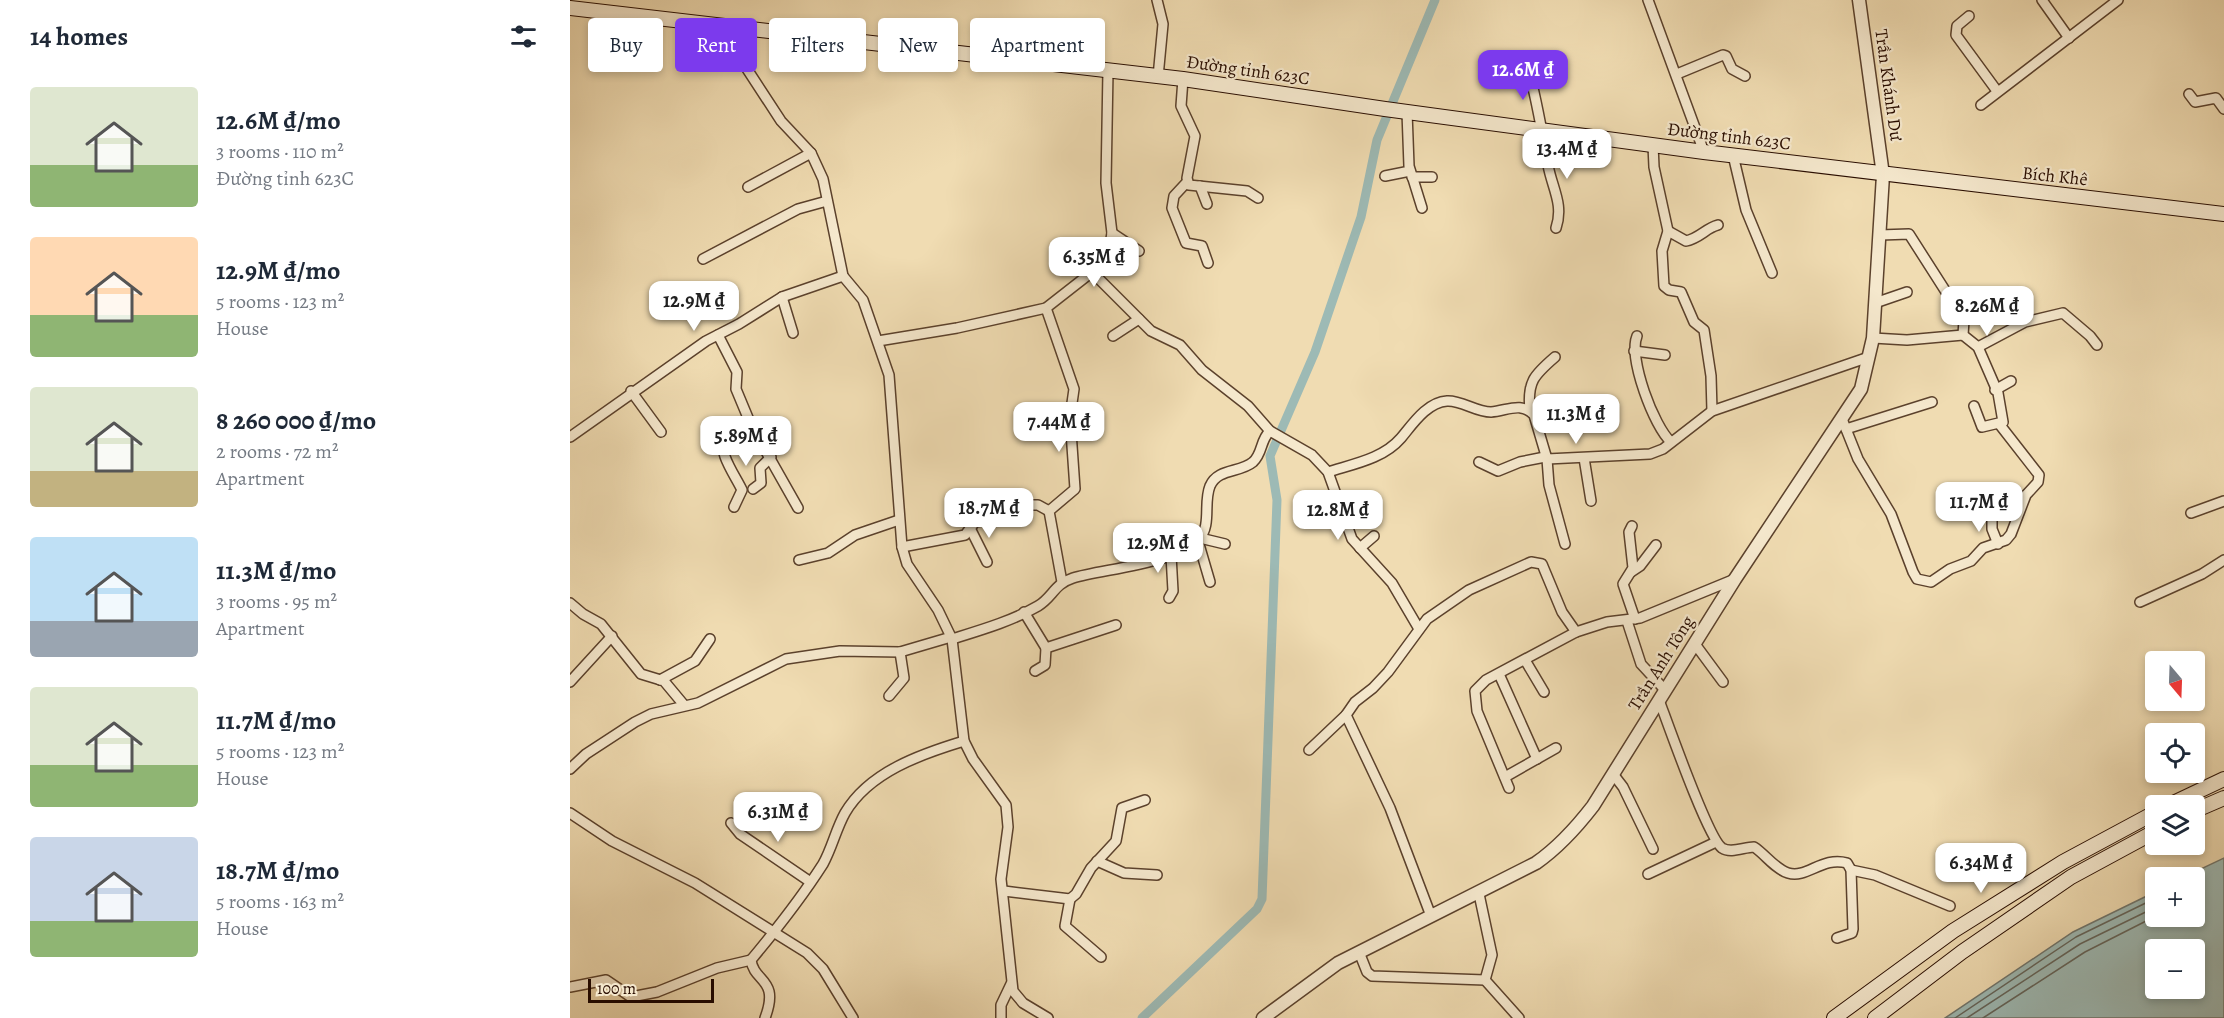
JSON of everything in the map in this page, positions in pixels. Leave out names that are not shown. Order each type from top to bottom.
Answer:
[{"type":"main road","name":"Đường tỉnh 623C","points":[[570,8],[675,21]]},
{"type":"main road","name":"Đường tỉnh 623C","points":[[757,30],[1183,78],[1395,111],[1883,175]]},
{"type":"main road","name":"Bích Khê","points":[[1883,175],[2224,214]]},
{"type":"main road","points":[[2188,795],[2224,779]]},
{"type":"main road","points":[[2201,788],[2209,803]]},
{"type":"main road","points":[[2205,805],[2224,798]]},
{"type":"main road","points":[[1834,1018],[1953,931],[2062,862],[2145,818]]},
{"type":"main road","points":[[1875,1018],[1962,952],[2071,877],[2145,837]]},
{"type":"street","points":[[1157,0],[1163,24],[1158,77]]},
{"type":"street","points":[[1648,0],[1704,152]]},
{"type":"street","name":"Trần Khánh Dư","points":[[1859,0],[1883,175]]},
{"type":"street","points":[[2042,0],[2069,38]]},
{"type":"street","points":[[1982,105],[1997,91],[2118,0]]},
{"type":"street","points":[[1969,16],[1957,27],[1956,35],[1997,91]]},
{"type":"street","points":[[1677,74],[1722,55],[1726,56],[1734,71],[1745,76]]},
{"type":"street","points":[[1528,68],[1549,168],[1559,201],[1556,228]]},
{"type":"street","points":[[878,341],[957,328],[1046,308],[1092,272],[1109,251],[1112,233],[1106,183],[1108,71]]},
{"type":"street","points":[[749,72],[781,121],[811,153],[823,179],[843,276],[864,300],[889,375],[902,547],[907,564],[938,610],[952,638],[964,741],[973,759],[1006,805],[1008,827],[1002,879],[1011,984],[1018,998],[1048,1018]]},
{"type":"street","points":[[1183,78],[1181,106],[1193,129],[1195,142],[1187,182],[1177,190],[1172,208],[1185,243],[1202,246],[1208,263]]},
{"type":"street","points":[[2189,94],[2195,102],[2216,98],[2224,109]]},
{"type":"street","points":[[1395,111],[1422,208]]},
{"type":"street","points":[[1653,145],[1654,166],[1668,231],[1662,250],[1665,286],[1669,290],[1681,292],[1694,322],[1704,330],[1711,376],[1712,411]]},
{"type":"street","points":[[748,187],[811,153]]},
{"type":"street","points":[[1733,155],[1746,210],[1772,273]]},
{"type":"street","points":[[1385,176],[1411,174],[1432,177]]},
{"type":"street","name":"Trần Anh Tông","points":[[1263,1018],[1338,963],[1479,894],[1557,848],[1593,806],[1735,579],[1844,424],[1861,389],[1873,338],[1883,175]]},
{"type":"street","points":[[1187,182],[1189,185],[1247,191],[1258,198]]},
{"type":"street","points":[[1200,186],[1207,204]]},
{"type":"street","points":[[703,259],[798,208],[827,201]]},
{"type":"street","points":[[1668,231],[1686,241],[1718,225]]},
{"type":"street","points":[[1112,233],[1139,251]]},
{"type":"street","points":[[1880,235],[1909,234],[1964,320],[1963,335]]},
{"type":"street","points":[[1092,272],[1151,331],[1180,345],[1214,380],[1248,406],[1276,434],[1312,455],[1328,472],[1349,532],[1360,548],[1392,582],[1419,629]]},
{"type":"street","points":[[570,437],[631,391],[782,297],[843,276]]},
{"type":"street","points":[[1875,303],[1906,292]]},
{"type":"street","points":[[782,297],[793,333]]},
{"type":"street","points":[[1046,308],[1074,389],[1070,417],[1075,489],[1049,511]]},
{"type":"street","points":[[1978,347],[2025,322],[2063,313],[2097,345]]},
{"type":"street","points":[[1113,336],[1139,320]]},
{"type":"street","points":[[718,335],[737,372],[736,389],[751,425],[798,508]]},
{"type":"street","points":[[1873,338],[1907,340],[1963,335],[1978,347],[1998,393],[2004,422],[2000,425],[1982,428],[1974,406]]},
{"type":"street","points":[[1637,336],[1634,351],[1646,394],[1662,432],[1671,442]]},
{"type":"street","points":[[1634,351],[1665,355]]},
{"type":"street","points":[[1555,357],[1532,381],[1528,395],[1530,410],[1534,415],[1546,458],[1549,485],[1565,544]]},
{"type":"street","points":[[1479,462],[1498,471],[1520,462],[1546,458],[1650,454],[1671,442],[1712,411],[1869,357]]},
{"type":"street","points":[[1995,390],[2011,381]]},
{"type":"street","points":[[631,391],[661,432]]},
{"type":"street","points":[[1328,472],[1382,455],[1401,438],[1412,423],[1442,402],[1448,401],[1487,412],[1517,406],[1530,410]]},
{"type":"street","points":[[1932,402],[1844,424],[1858,459],[1891,514],[1917,579],[1930,582],[1950,569],[1971,561],[1983,549],[1998,544],[2011,534],[2026,495],[2038,482],[2039,475],[2000,425]]},
{"type":"street","points":[[734,507],[742,490],[725,454],[722,439],[724,435],[741,431],[751,425]]},
{"type":"street","points":[[570,769],[586,754],[635,722],[684,705],[698,703],[786,659],[840,651],[900,652],[952,638],[1024,612],[1044,601],[1062,582],[1171,555],[1199,540],[1206,526],[1206,504],[1212,482],[1218,476],[1253,462],[1260,451],[1263,439],[1276,434]]},
{"type":"street","points":[[753,489],[762,480],[760,468],[771,457]]},
{"type":"street","points":[[1584,458],[1591,501]]},
{"type":"street","points":[[2191,513],[2224,501]]},
{"type":"street","points":[[902,547],[965,535],[975,522],[997,518],[1006,508],[1038,505],[1049,511]]},
{"type":"street","points":[[1049,511],[1062,582]]},
{"type":"street","points":[[1992,519],[1992,529],[1998,544]]},
{"type":"street","points":[[799,561],[820,556],[855,535],[899,520]]},
{"type":"street","points":[[1631,572],[1629,532],[1632,526]]},
{"type":"street","points":[[970,528],[987,562]]},
{"type":"street","points":[[1360,548],[1374,536]]},
{"type":"street","points":[[1199,540],[1225,544]]},
{"type":"street","points":[[1199,540],[1210,582]]},
{"type":"street","points":[[1656,545],[1644,563],[1631,572],[1623,584],[1641,664],[1662,695],[1716,842],[1730,850],[1754,847],[1787,873],[1799,874],[1835,860],[1847,863],[1851,870],[1853,928],[1852,933],[1837,939]]},
{"type":"street","points":[[1169,598],[1173,591],[1171,555]]},
{"type":"street","points":[[2140,602],[2202,574],[2224,560]]},
{"type":"street","points":[[1309,750],[1346,715],[1355,702],[1388,672],[1419,629],[1437,611],[1469,590],[1518,566],[1536,562],[1542,564],[1562,612],[1576,632]]},
{"type":"street","points":[[1509,788],[1477,711],[1475,696],[1479,686],[1576,632],[1607,622],[1631,620],[1735,579]]},
{"type":"street","points":[[570,603],[583,614],[601,624],[640,674],[666,683],[684,705]]},
{"type":"street","points":[[1024,612],[1046,648],[1045,665],[1035,671]]},
{"type":"street","points":[[1046,648],[1116,625]]},
{"type":"street","points":[[570,682],[612,636]]},
{"type":"street","points":[[660,680],[695,662],[710,639]]},
{"type":"street","points":[[1695,644],[1723,682]]},
{"type":"street","points":[[889,696],[904,678],[900,652]]},
{"type":"street","points":[[1525,660],[1544,692]]},
{"type":"street","points":[[1499,674],[1537,759]]},
{"type":"street","points":[[1346,715],[1389,808],[1431,916]]},
{"type":"street","points":[[570,987],[606,980],[631,997],[657,992],[717,968],[751,960],[822,865],[844,814],[854,800],[920,754],[964,741]]},
{"type":"street","points":[[1505,777],[1556,748]]},
{"type":"street","points":[[1613,774],[1623,787],[1653,849]]},
{"type":"street","points":[[1101,957],[1065,926],[1070,899],[1097,861],[1116,841],[1122,808],[1145,800]]},
{"type":"street","points":[[570,813],[612,841],[695,883],[774,932],[817,962],[853,1018]]},
{"type":"street","points":[[731,823],[740,834],[809,881]]},
{"type":"street","points":[[1648,874],[1716,842]]},
{"type":"street","points":[[1097,861],[1124,873],[1157,875]]},
{"type":"street","points":[[1851,870],[1875,875],[1950,906]]},
{"type":"street","points":[[1004,891],[1070,899]]},
{"type":"street","points":[[1479,894],[1492,954],[1485,980]]},
{"type":"street","points":[[1359,952],[1367,972],[1372,976],[1485,980],[1519,1018]]},
{"type":"street","points":[[751,960],[769,990],[770,1002],[765,1018]]},
{"type":"street","points":[[1001,1018],[1001,1005],[1011,984]]},
{"type":"water","points":[[2224,858],[2224,1018],[1945,1018],[2073,932],[2145,897],[2145,927],[2205,927],[2205,867]]},
{"type":"waterway","points":[[1142,1018],[1257,909],[1262,899],[1277,500],[1270,456],[1315,352],[1361,217],[1377,140],[1435,0]]}]
